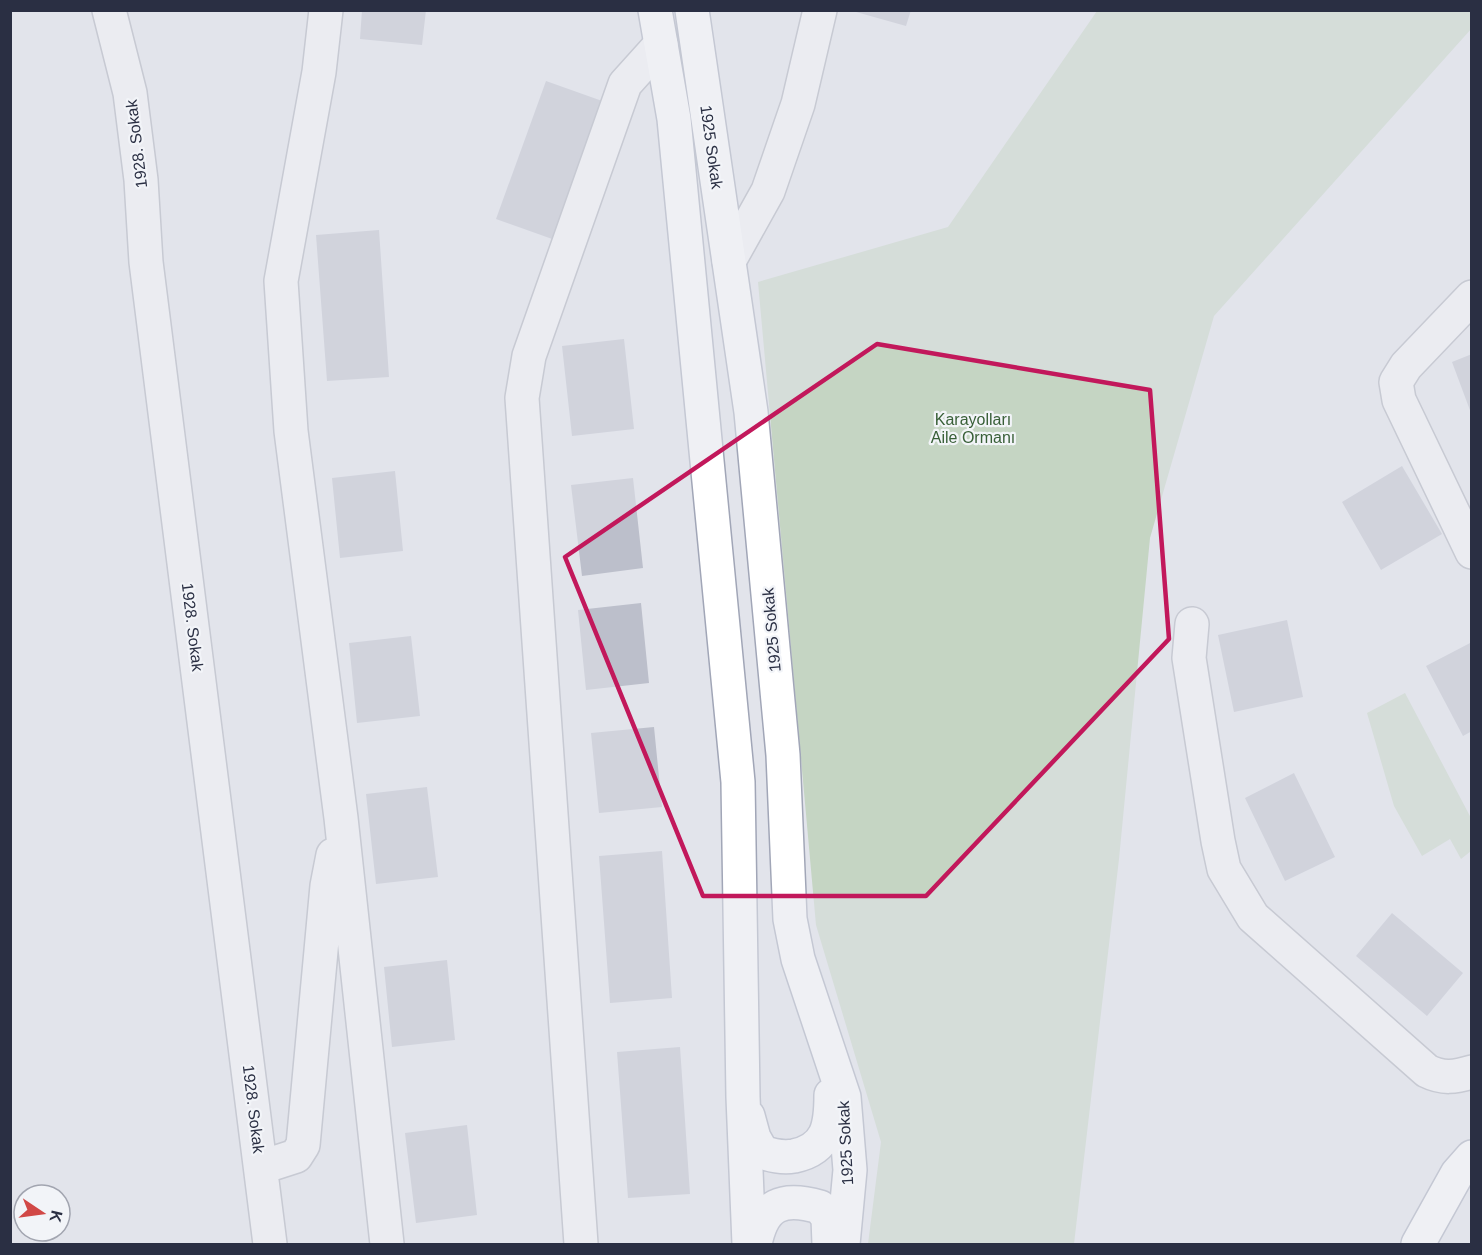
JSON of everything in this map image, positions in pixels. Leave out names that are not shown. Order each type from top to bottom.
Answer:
[{"type":"main road","name":"1925 Sokak","points":[[655,10],[674,119],[738,782],[743,1097],[749,1245]]},
{"type":"main road","name":"1925 Sokak","points":[[692,10],[751,412],[783,755],[790,919],[798,959],[844,1097],[850,1170],[843,1245]]},
{"type":"main road","points":[[743,1097],[754,1138],[762,1152],[786,1157],[818,1147],[825,1135],[831,1115],[832,1089],[819,1022]]},
{"type":"main road","points":[[1418,1245],[1457,1174],[1472,1157]]},
{"type":"main road","points":[[755,1245],[758,1230],[765,1216],[776,1205],[789,1201],[820,1207],[828,1218],[829,1245]]},
{"type":"street","name":"1928. Sokak","points":[[109,10],[130,93],[141,180],[147,262],[270,1245]]},
{"type":"street","points":[[326,10],[319,72],[281,281],[291,431],[341,818],[387,1245]]},
{"type":"street","points":[[729,261],[768,191],[798,104],[820,10]]},
{"type":"street","points":[[581,1245],[522,398],[529,356],[625,84],[661,44]]},
{"type":"street","points":[[1472,297],[1406,366],[1396,382],[1399,400],[1472,552]]},
{"type":"street","points":[[1192,624],[1189,658],[1204,768],[1224,869],[1236,892],[1253,917],[1427,1071],[1439,1077],[1456,1077],[1472,1072]]},
{"type":"street","points":[[262,1167],[296,1156],[303,1145],[327,886],[341,818]]},
{"type":"highlighted area","points":[[877,344],[1150,390],[1169,639],[926,896],[703,896],[565,557]]},
{"type":"green space","name":"Karayolları Aile Ormanı","points":[[1471,10],[1472,28],[1214,316],[1150,538],[1119,859],[1074,1244],[868,1244],[881,1142],[816,925],[758,282],[948,227],[1097,11]]},
{"type":"green space","points":[[1405,693],[1471,818],[1471,851],[1461,859],[1450,839],[1422,856],[1394,806],[1367,713]]},
{"type":"building","points":[[362,10],[426,10],[422,45],[360,39]]},
{"type":"building","points":[[849,10],[911,10],[906,26]]},
{"type":"building","points":[[546,81],[605,102],[555,240],[496,219]]},
{"type":"building","points":[[379,230],[389,377],[327,381],[316,235]]},
{"type":"building","points":[[624,339],[634,429],[572,436],[562,346]]},
{"type":"building","points":[[1472,354],[1472,413],[1471,413],[1452,362]]},
{"type":"building","points":[[1402,466],[1442,534],[1381,570],[1342,502]]},
{"type":"building","points":[[395,471],[403,551],[340,558],[332,478]]},
{"type":"building","points":[[633,478],[643,568],[582,576],[571,485]]},
{"type":"building","points":[[641,603],[649,683],[586,690],[578,610]]},
{"type":"building","points":[[1287,620],[1303,697],[1234,712],[1218,635]]},
{"type":"building","points":[[411,636],[420,716],[357,723],[349,643]]},
{"type":"building","points":[[1472,642],[1472,731],[1463,736],[1426,666]]},
{"type":"building","points":[[654,727],[662,807],[599,813],[591,733]]},
{"type":"building","points":[[1294,773],[1335,857],[1285,881],[1245,798]]},
{"type":"building","points":[[427,787],[438,877],[376,884],[366,794]]},
{"type":"building","points":[[662,851],[672,998],[610,1003],[599,856]]},
{"type":"building","points":[[1392,913],[1463,973],[1427,1016],[1356,956]]},
{"type":"building","points":[[447,960],[455,1040],[392,1047],[384,967]]},
{"type":"building","points":[[680,1047],[690,1194],[628,1198],[617,1052]]},
{"type":"building","points":[[467,1125],[477,1215],[416,1223],[405,1133]]}]
